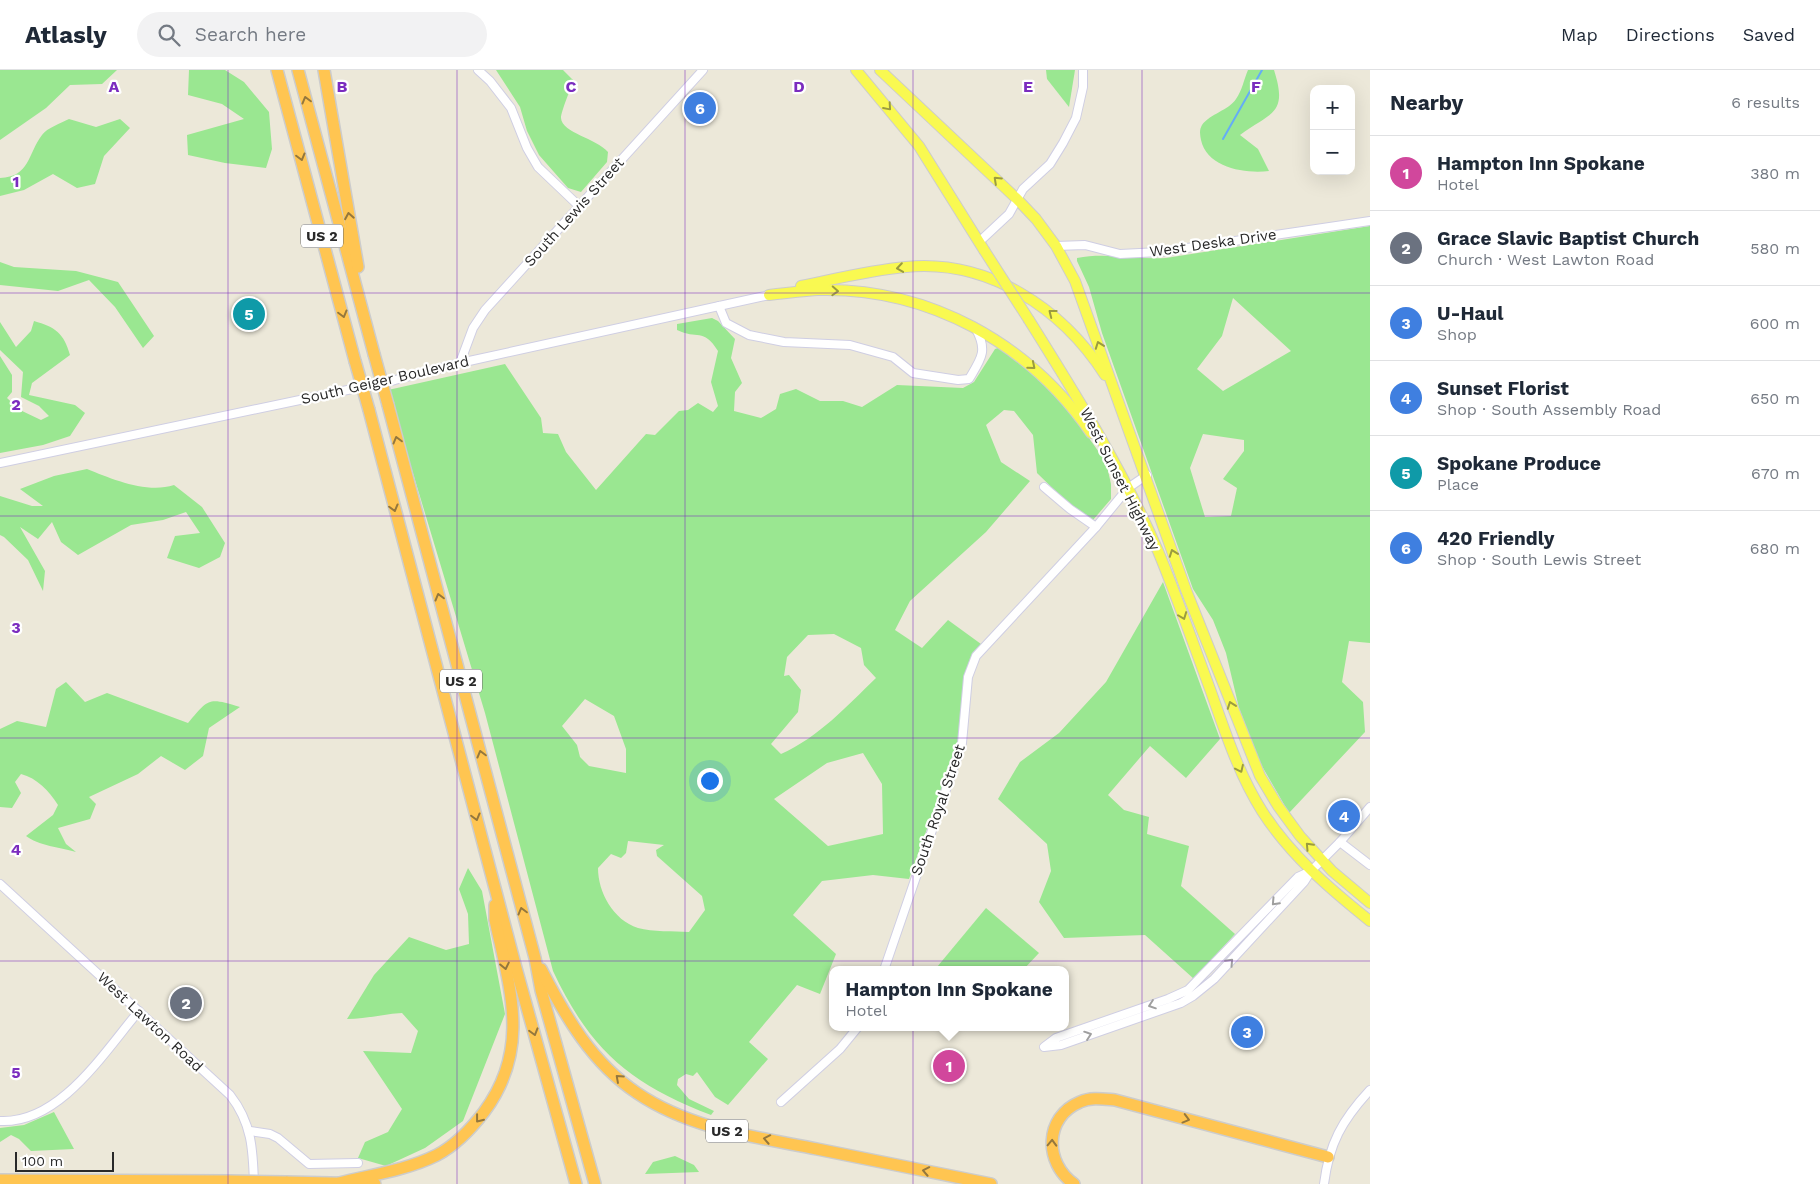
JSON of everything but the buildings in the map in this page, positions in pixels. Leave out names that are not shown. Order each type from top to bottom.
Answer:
[{"type":"highway","name":"US 2","points":[[276,70],[576,1184]]},
{"type":"highway","name":"US 2","points":[[298,70],[535,958],[541,990],[595,1184]]},
{"type":"highway","points":[[324,70],[361,285],[364,316]]},
{"type":"highway","points":[[339,1183],[406,1167],[437,1155],[461,1139],[495,1097],[511,1056],[514,1018],[495,920],[494,884]]},
{"type":"highway","name":"US 2","points":[[535,958],[563,1012],[596,1056],[637,1093],[669,1110],[700,1123],[741,1134],[991,1184]]},
{"type":"highway","points":[[1074,1184],[1064,1176],[1053,1159],[1052,1134],[1064,1112],[1075,1104],[1089,1099],[1115,1100],[1328,1157]]},
{"type":"highway","points":[[0,1180],[375,1184]]},
{"type":"main road","name":"West Sunset Highway","points":[[856,70],[919,146],[1083,407],[1128,488],[1157,550],[1240,770],[1263,812],[1311,871],[1370,922]]},
{"type":"main road","name":"West Sunset Highway","points":[[880,70],[1017,199],[1040,223],[1056,246],[1078,289],[1147,475],[1186,590],[1207,636],[1254,764],[1285,816],[1322,859],[1370,903]]},
{"type":"main road","points":[[769,295],[832,280],[905,267],[974,273],[1015,290],[1058,318],[1095,359],[1116,391]]},
{"type":"main road","points":[[769,295],[818,290],[874,294],[926,307],[975,329],[1005,345],[1039,372],[1072,405],[1121,476]]},
{"type":"street","points":[[478,70],[490,81],[511,108],[527,148],[538,167],[580,207]]},
{"type":"street","name":"South Lewis Street","points":[[460,363],[473,328],[486,310],[703,70]]},
{"type":"street","points":[[982,246],[1009,214],[1023,189],[1050,164],[1076,118],[1083,87],[1083,70]]},
{"type":"street","name":"West Deska Drive","points":[[1056,246],[1085,245],[1120,254],[1160,252],[1370,221]]},
{"type":"street","name":"South Geiger Boulevard","points":[[0,463],[386,382],[460,363],[769,295]]},
{"type":"street","points":[[719,306],[726,323],[749,336],[784,342],[850,345],[893,357],[913,374],[968,380],[984,350],[993,345],[1005,345]]},
{"type":"street","points":[[975,329],[984,350]]},
{"type":"street","name":"South Royal Street","points":[[885,966],[962,743],[968,677],[973,662],[979,651],[1024,606],[1096,527],[1128,488],[1147,475]]},
{"type":"street","points":[[1044,487],[1070,510],[1096,527]]},
{"type":"street","points":[[1311,871],[1298,877],[1207,973],[1188,990],[1168,999],[1056,1038],[1044,1047],[1070,1042],[1181,1003],[1203,989],[1304,882],[1311,871],[1340,842],[1370,807]]},
{"type":"street","points":[[1340,842],[1370,865]]},
{"type":"street","name":"West Lawton Road","points":[[0,884],[230,1095],[240,1108],[250,1131],[253,1146],[254,1184]]},
{"type":"street","points":[[0,1121],[32,1116],[57,1103],[78,1082],[139,1011]]},
{"type":"street","points":[[781,1102],[840,1049],[855,1031]]},
{"type":"street","points":[[1324,1184],[1328,1157],[1336,1136],[1370,1090]]},
{"type":"street","points":[[250,1131],[270,1134],[278,1138],[309,1164],[358,1163]]},
{"type":"green space","points":[[0,70],[117,70],[102,84],[70,85],[46,108],[0,140]]},
{"type":"green space","points":[[189,70],[225,70],[244,82],[269,112],[272,149],[266,168],[225,163],[188,155],[187,135],[244,119],[222,104],[188,95]]},
{"type":"green space","points":[[496,70],[563,70],[573,80],[561,115],[563,123],[573,132],[603,147],[608,152],[607,162],[581,192],[568,188],[539,155],[527,131],[520,107]]},
{"type":"green space","points":[[1046,70],[1075,70],[1069,107],[1047,79]]},
{"type":"green space","points":[[1248,70],[1274,70],[1278,84],[1278,104],[1274,110],[1269,116],[1240,135],[1258,149],[1269,171],[1239,170],[1219,163],[1211,157],[1201,140],[1200,131],[1202,125],[1205,121],[1233,103],[1240,92]]},
{"type":"green space","points":[[69,119],[96,127],[120,119],[130,128],[104,156],[95,184],[77,188],[53,174],[24,190],[0,196],[0,178],[10,177],[23,169],[44,132]]},
{"type":"green space","points":[[1370,226],[1370,643],[1349,641],[1342,682],[1363,702],[1365,732],[1289,813],[1259,761],[1239,708],[1226,653],[1213,620],[1193,589],[1102,333],[1089,287],[1077,261],[1077,258],[1088,256],[1166,258]],"holes":[[[1233,298],[1291,351],[1223,391],[1197,369],[1222,336]],[[1203,434],[1244,440],[1244,451],[1223,479],[1237,488],[1231,516],[1205,517],[1190,468]]]},
{"type":"green space","points":[[0,262],[14,267],[76,271],[118,282],[154,336],[143,348],[115,307],[89,280],[58,291],[0,285]]},
{"type":"green space","points":[[712,318],[718,321],[735,339],[731,358],[742,383],[735,392],[734,411],[761,418],[776,409],[780,394],[796,389],[820,401],[843,401],[862,407],[897,385],[963,388],[974,382],[995,349],[1001,347],[1061,399],[1106,462],[1111,484],[1111,499],[1093,520],[1072,507],[1037,473],[1033,435],[1014,411],[1004,410],[986,425],[1001,462],[1030,481],[986,532],[910,601],[895,630],[922,648],[948,620],[981,644],[969,662],[963,684],[960,737],[909,879],[873,875],[822,881],[793,915],[836,954],[831,966],[829,966],[829,972],[820,994],[797,985],[749,1042],[768,1059],[728,1105],[715,1097],[697,1072],[693,1076],[686,1074],[678,1079],[677,1085],[689,1099],[714,1111],[711,1115],[657,1091],[635,1077],[616,1061],[598,1043],[582,1022],[567,999],[553,971],[485,713],[388,390],[505,364],[541,418],[543,433],[558,434],[566,452],[596,490],[646,434],[655,435],[679,411],[688,410],[698,403],[713,412],[718,406],[711,382],[718,351],[704,336],[677,330],[677,324]],"holes":[[[834,634],[861,648],[864,665],[876,678],[820,730],[781,754],[771,744],[798,712],[801,690],[789,675],[784,676],[787,657],[808,635]],[[585,699],[614,716],[626,749],[626,773],[589,766],[580,757],[577,745],[562,726]],[[863,753],[882,784],[883,834],[828,846],[774,799],[827,763]],[[628,841],[664,845],[656,850],[657,856],[702,896],[705,910],[689,932],[657,931],[638,928],[621,919],[614,912],[604,895],[598,868],[611,854],[621,858],[626,853]]]},
{"type":"green space","points":[[34,321],[58,332],[65,341],[70,355],[32,383],[29,395],[75,405],[85,413],[70,436],[43,445],[0,453],[0,356],[12,375],[12,392],[7,398],[20,410],[41,420],[49,416],[39,406],[21,397],[23,372],[0,350],[0,322],[16,347],[31,331]]},
{"type":"green space","points":[[87,469],[118,481],[141,487],[153,488],[174,485],[202,507],[225,543],[220,557],[199,568],[167,558],[175,536],[200,533],[186,512],[163,520],[131,525],[78,555],[61,542],[52,522],[38,539],[20,527],[45,571],[43,591],[28,560],[0,535],[0,496],[32,506],[43,506],[20,489],[54,476]]},
{"type":"green space","points":[[1163,582],[1220,739],[1186,778],[1150,746],[1108,795],[1124,810],[1149,817],[1147,834],[1189,846],[1181,886],[1235,934],[1194,979],[1145,935],[1064,938],[1039,902],[1051,871],[1047,844],[998,799],[1020,762],[1059,733],[1106,682]]},
{"type":"green space","points":[[66,682],[85,702],[107,693],[188,723],[200,709],[210,702],[221,702],[240,707],[209,728],[203,756],[185,770],[161,756],[138,774],[89,797],[96,804],[90,819],[58,828],[66,844],[76,852],[43,844],[26,836],[53,815],[58,805],[47,790],[27,776],[21,774],[15,782],[21,793],[12,808],[0,807],[0,729],[17,721],[46,727],[56,689]]},
{"type":"green space","points":[[468,868],[482,891],[505,1014],[463,1121],[425,1148],[386,1166],[358,1158],[365,1142],[388,1132],[402,1109],[363,1051],[411,1053],[418,1031],[402,1013],[347,1019],[374,975],[409,937],[446,950],[469,944],[468,914],[459,889]]},
{"type":"green space","points":[[986,908],[1039,953],[1027,966],[938,966]]},
{"type":"green space","points":[[54,1112],[74,1149],[31,1151],[19,1139],[11,1135],[0,1142],[0,1128],[24,1125]]},
{"type":"green space","points":[[675,1156],[694,1165],[699,1172],[645,1174],[653,1162]]},
{"type":"waterway","points":[[1223,139],[1262,70]]},
{"type":"place","name":"420 Friendly","points":[[700,108]]},
{"type":"place","name":"Spokane Produce","points":[[249,314]]},
{"type":"place","name":"Sunset Florist","points":[[1344,816]]},
{"type":"place","name":"Grace Slavic Baptist Church","points":[[186,1003]]},
{"type":"place","name":"U-Haul","points":[[1247,1032]]},
{"type":"place","name":"Hampton Inn Spokane","points":[[949,1066]]}]
